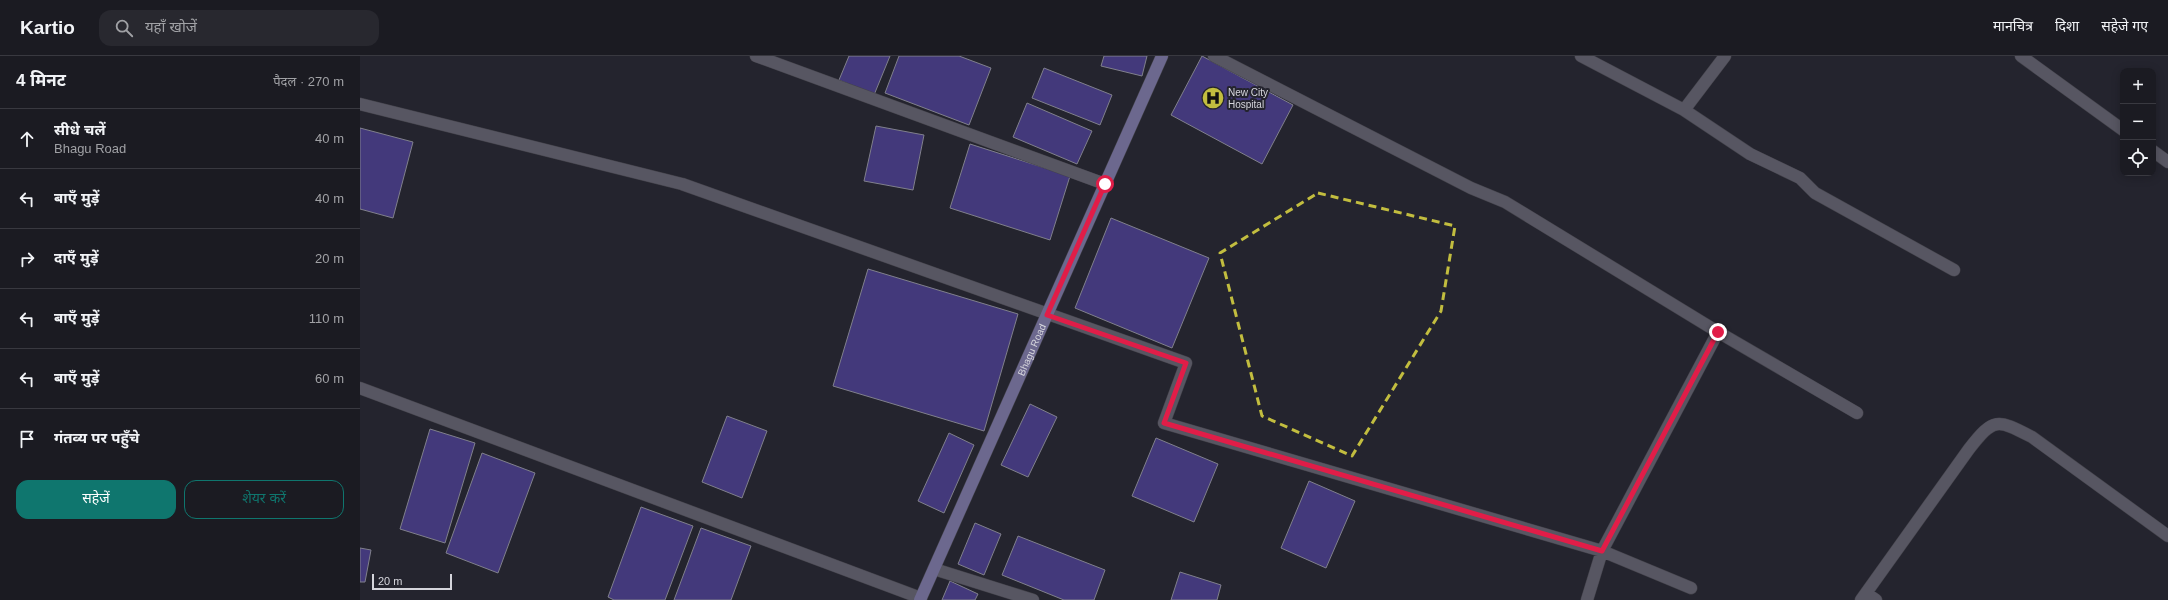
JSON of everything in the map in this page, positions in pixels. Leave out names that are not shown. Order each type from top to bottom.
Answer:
[{"type":"street","points":[[756,56],[1105,184]]},
{"type":"street","name":"Bhagu Road","points":[[920,599],[1162,56]]},
{"type":"street","points":[[1214,56],[1471,188],[1505,202],[1718,332],[1857,413]]},
{"type":"street","points":[[1581,56],[1684,110],[1750,154],[1800,178],[1815,194],[1954,270]]},
{"type":"street","points":[[1684,110],[1725,56]]},
{"type":"street","points":[[2021,56],[2036,60],[2120,128]]},
{"type":"street","points":[[360,104],[682,184],[1047,315],[1186,363],[1164,423],[1602,551],[1691,588]]},
{"type":"street","points":[[2156,153],[2168,162]]},
{"type":"street","points":[[1587,600],[1602,551],[1718,332]]},
{"type":"street","points":[[360,388],[920,599]]},
{"type":"street","points":[[1868,598],[1969,449],[1984,430],[1994,423],[2008,425],[2032,437],[2168,536]]},
{"type":"street","points":[[934,569],[1033,600]]},
{"type":"highlighted area","points":[[1318,193],[1455,226],[1441,311],[1352,456],[1262,416],[1220,253]]},
{"type":"building","points":[[849,56],[890,56],[874,95],[839,80]]},
{"type":"building","points":[[899,56],[959,56],[991,68],[969,125],[885,93]]},
{"type":"building","points":[[1104,56],[1147,56],[1142,76],[1101,66]]},
{"type":"building","points":[[1202,56],[1293,105],[1262,164],[1171,115]]},
{"type":"building","points":[[1044,68],[1112,95],[1100,125],[1032,98]]},
{"type":"building","points":[[1027,103],[1092,131],[1077,164],[1013,137]]},
{"type":"building","points":[[876,126],[924,135],[913,190],[864,181]]},
{"type":"building","points":[[360,128],[413,142],[393,218],[360,209]]},
{"type":"building","points":[[970,144],[1070,176],[1050,240],[950,208]]},
{"type":"building","points":[[1111,218],[1209,258],[1172,348],[1075,308]]},
{"type":"building","points":[[868,269],[1018,314],[984,431],[833,386]]},
{"type":"building","points":[[1030,404],[1057,417],[1028,477],[1001,465]]},
{"type":"building","points":[[727,416],[767,431],[742,498],[702,482]]},
{"type":"building","points":[[430,429],[475,443],[445,543],[400,529]]},
{"type":"building","points":[[949,433],[974,445],[944,513],[918,501]]},
{"type":"building","points":[[1156,438],[1218,464],[1194,522],[1132,496]]},
{"type":"building","points":[[482,453],[535,473],[498,573],[446,553]]},
{"type":"building","points":[[1309,481],[1355,501],[1326,568],[1281,548]]},
{"type":"building","points":[[641,507],[693,526],[665,600],[614,600],[608,597]]},
{"type":"building","points":[[975,523],[1001,534],[984,575],[958,564]]},
{"type":"building","points":[[701,528],[751,546],[731,600],[674,600]]},
{"type":"building","points":[[1018,536],[1105,570],[1094,600],[1064,600],[1002,575]]},
{"type":"building","points":[[360,548],[371,550],[365,582],[360,582]]},
{"type":"building","points":[[1180,572],[1221,585],[1217,600],[1171,600]]},
{"type":"building","points":[[950,581],[978,594],[975,600],[942,600]]},
{"type":"place","name":"New City Hospital","points":[[1213,98]]},
{"type":"route","points":[[1105,184],[1047,315],[1186,363],[1164,423],[1602,551],[1718,332]]}]
